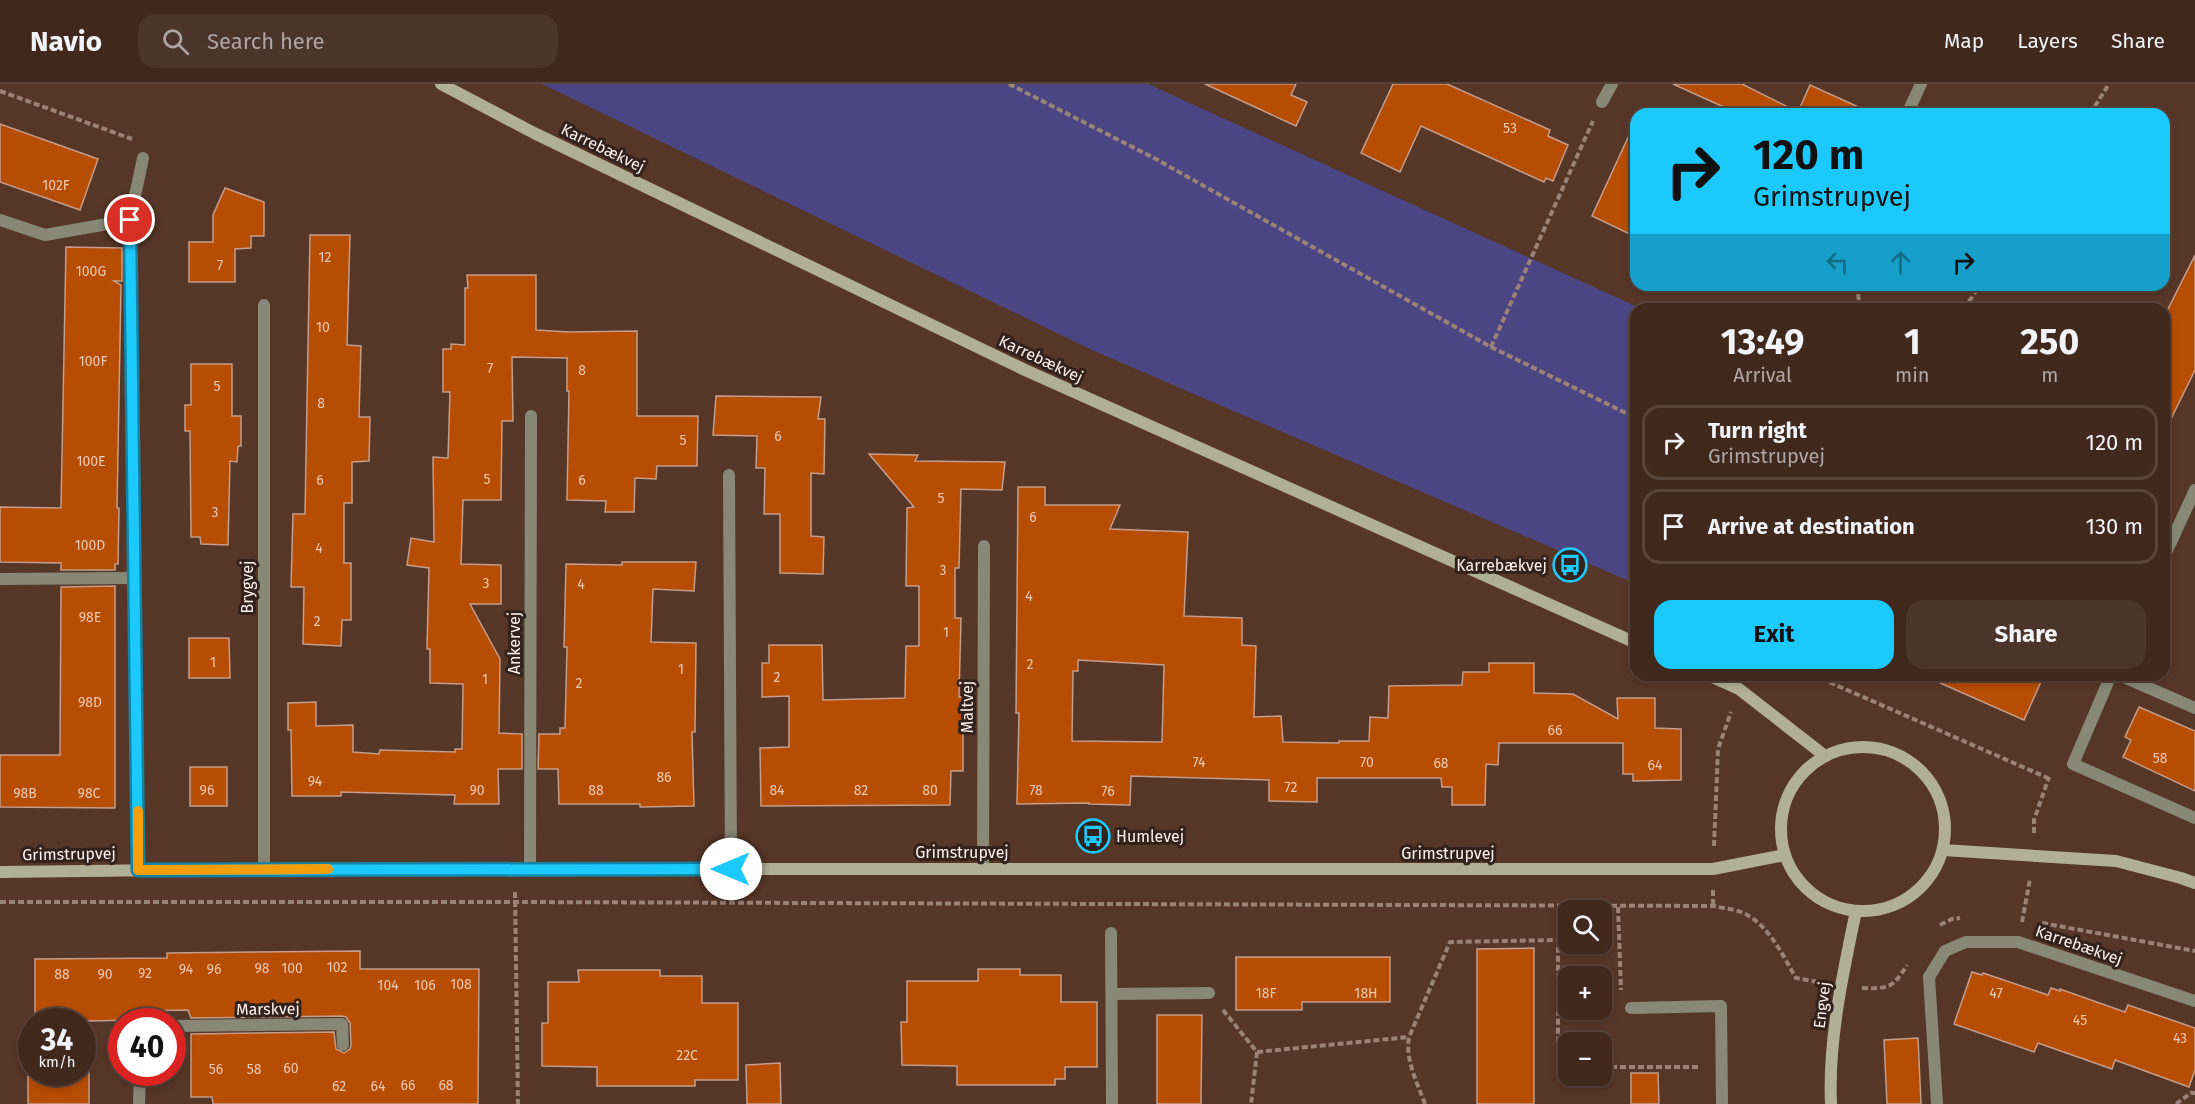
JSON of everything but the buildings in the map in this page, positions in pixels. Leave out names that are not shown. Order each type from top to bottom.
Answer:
[{"type":"street","name":"Karrebækvej","points":[[441,84],[545,139],[1025,370],[1630,640]]},
{"type":"street","points":[[1602,102],[1612,84]]},
{"type":"street","points":[[1910,108],[1921,84]]},
{"type":"street","name":"Grimstrupvej","points":[[138,870],[130,220],[143,159]]},
{"type":"street","points":[[0,219],[45,235],[130,220]]},
{"type":"street","name":"Brygvej","points":[[264,305],[264,869]]},
{"type":"street","name":"Ankervej","points":[[530,870],[531,416]]},
{"type":"street","points":[[729,475],[731,869]]},
{"type":"street","points":[[2170,544],[2195,490]]},
{"type":"street","name":"Maltvej","points":[[983,868],[984,546]]},
{"type":"street","points":[[0,579],[135,578]]},
{"type":"street","points":[[1721,681],[1739,689],[1825,756]]},
{"type":"street","points":[[2108,681],[2073,764],[2195,818]]},
{"type":"street","points":[[2133,681],[2195,708]]},
{"type":"street","points":[[1851,748],[1878,748],[1903,757],[1924,774],[1939,797],[1945,823],[1942,850],[1934,872],[1919,889],[1900,903],[1879,910],[1856,911],[1833,906],[1812,894],[1796,876],[1785,855],[1781,832],[1783,809],[1792,788],[1806,770],[1825,756],[1851,748]]},
{"type":"street","points":[[1942,850],[2116,861],[2181,878],[2195,884]]},
{"type":"street","name":"Grimstrupvej","points":[[0,872],[264,869],[1713,869],[1785,855]]},
{"type":"street","name":"Engvej","points":[[1831,1104],[1830,1083],[1841,987],[1856,911]]},
{"type":"street","points":[[1111,933],[1112,1104]]},
{"type":"street","name":"Karrebækvej","points":[[1937,1104],[1929,977],[1945,951],[1966,942],[2018,942],[2195,1001]]},
{"type":"street","points":[[1112,994],[1209,993]]},
{"type":"street","points":[[1631,1008],[1721,1006],[1722,1104]]},
{"type":"street","name":"Marskvej","points":[[186,1026],[342,1024],[342,1045]]},
{"type":"street","points":[[139,1104],[140,1086]]},
{"type":"path","points":[[1009,84],[1154,158],[1491,346],[1630,415]]},
{"type":"path","points":[[2094,108],[2109,84]]},
{"type":"path","points":[[0,91],[144,143],[143,159]]},
{"type":"path","points":[[1491,346],[1602,102]]},
{"type":"path","points":[[1827,681],[2048,778]]},
{"type":"path","points":[[1713,906],[1718,749],[1739,689]]},
{"type":"path","points":[[2018,942],[2034,856],[2034,820],[2048,778],[2073,764]]},
{"type":"path","points":[[517,870],[514,902],[518,1104]]},
{"type":"path","points":[[0,902],[1713,906],[1742,912],[1760,925],[1776,944],[1796,978],[1841,987]]},
{"type":"path","points":[[1618,907],[1621,991],[1631,1008]]},
{"type":"path","points":[[1425,1104],[1409,1059],[1407,1050],[1409,1037],[1450,942],[1558,940],[1558,1032]]},
{"type":"path","points":[[1209,993],[1257,1052],[1251,1104]]},
{"type":"path","points":[[1257,1052],[1409,1037]]},
{"type":"path","points":[[1612,1067],[1722,1068]]},
{"type":"path","points":[[2176,1104],[2191,1093],[2195,1093]]},
{"type":"shaded area","points":[[542,84],[1148,84],[1630,304],[1630,581],[1092,350]]},
{"type":"slow traffic","points":[[138,811],[138,870],[328,869]]},
{"type":"place","name":"Karrebækvej","points":[[1570,565]]},
{"type":"place","name":"Humlevej","points":[[1093,836]]},
{"type":"route","points":[[130,220],[138,870],[731,869]]}]
